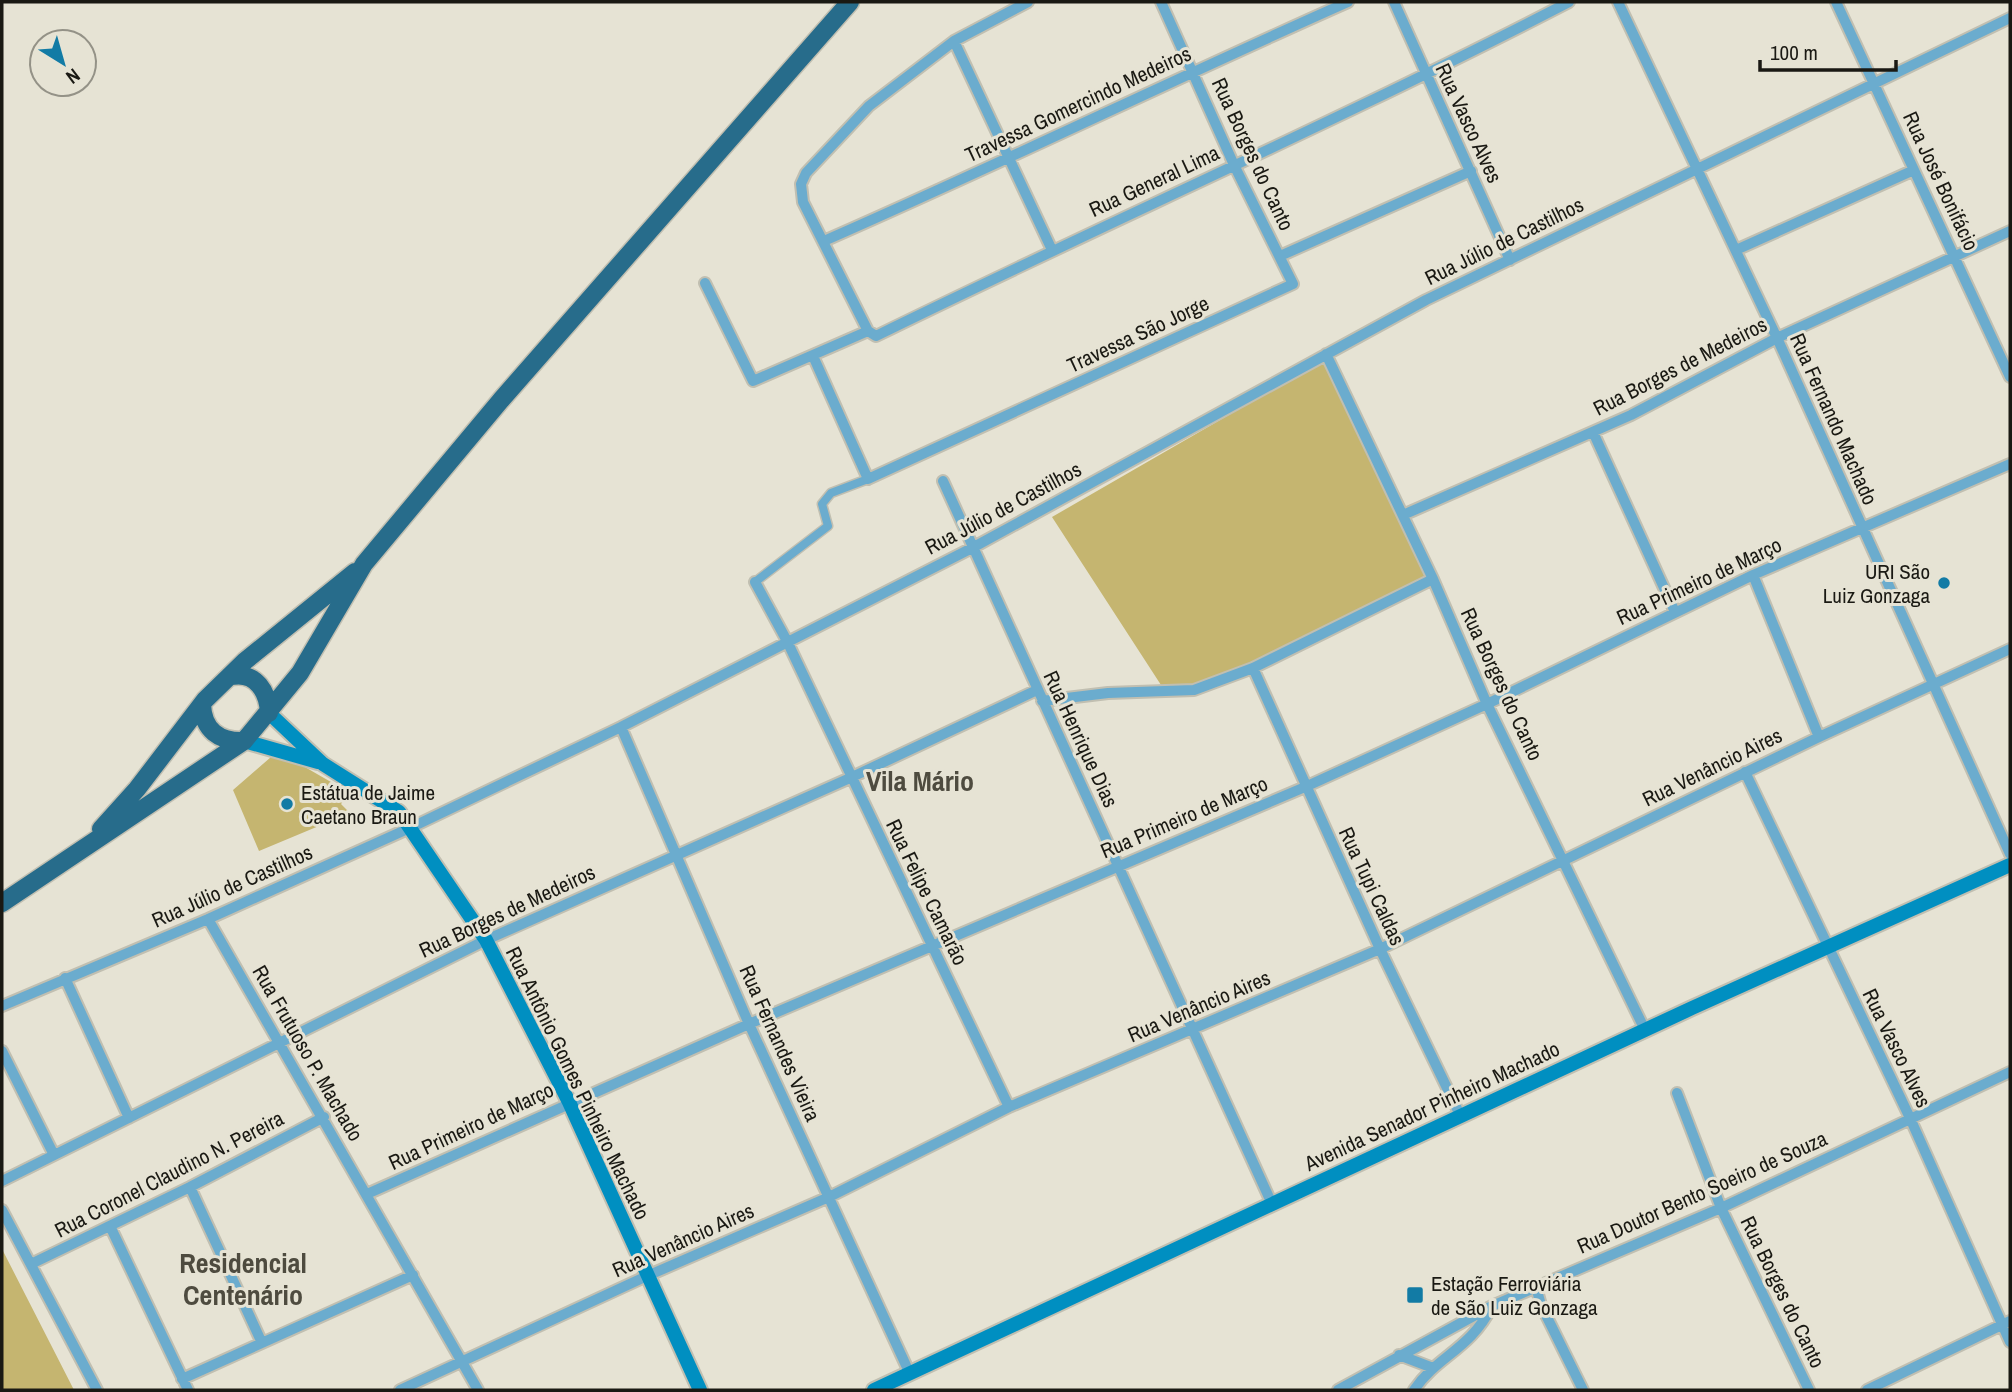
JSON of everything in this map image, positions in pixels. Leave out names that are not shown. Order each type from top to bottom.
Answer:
[{"type":"highway","points":[[2,903],[244,741],[300,673],[364,564],[528,368],[850,2]]},
{"type":"highway","points":[[87,845],[137,789],[202,704],[233,676],[245,661],[364,564]]},
{"type":"highway","points":[[233,676],[250,677],[258,683],[269,701],[269,713]]},
{"type":"highway","points":[[202,704],[202,715],[212,733],[231,742],[244,741]]},
{"type":"main road","name":"Rua Antônio Gomes Pinheiro Machado","points":[[269,713],[323,764],[399,812],[412,827],[486,940],[569,1102],[700,1390]]},
{"type":"main road","name":"Rua Antônio Gomes Pinheiro Machado","points":[[244,741],[323,764]]},
{"type":"main road","name":"Avenida Senador Pinheiro Machado","points":[[874,1390],[1645,1030],[2010,866]]},
{"type":"street","points":[[868,331],[803,202],[801,184],[806,173],[869,106],[954,41],[1028,2]]},
{"type":"street","name":"Rua Borges do Canto","points":[[1161,2],[1234,165],[1293,284]]},
{"type":"street","name":"Travessa Gomercindo Medeiros","points":[[824,241],[1008,160],[1193,70],[1348,2]]},
{"type":"street","name":"Rua Vasco Alves","points":[[1394,2],[1510,260]]},
{"type":"street","name":"Rua General Lima","points":[[705,283],[753,382],[868,331],[876,336],[1052,250],[1426,76],[1569,2]]},
{"type":"street","name":"Rua Fernando Machado","points":[[1618,2],[1777,338],[2010,854]]},
{"type":"street","name":"Rua José Bonifácio","points":[[1836,2],[1955,256],[2005,353],[2010,377]]},
{"type":"street","name":"Rua Júlio de Castilhos","points":[[2,1006],[208,919],[412,827],[621,727],[972,548],[1426,300],[2010,18]]},
{"type":"street","points":[[954,41],[1052,250]]},
{"type":"street","points":[[1736,250],[1914,170]]},
{"type":"street","points":[[1280,256],[1471,171]]},
{"type":"street","name":"Rua Borges de Medeiros","points":[[1403,514],[1593,432],[1777,338],[2010,230]]},
{"type":"street","name":"Travessa São Jorge","points":[[868,479],[1293,284]]},
{"type":"street","name":"Rua Borges do Canto","points":[[1326,354],[1403,514],[1488,704],[1565,859],[1645,1030]]},
{"type":"street","points":[[755,582],[828,526],[822,504],[831,493],[868,479],[813,356]]},
{"type":"street","points":[[1593,432],[1675,612]]},
{"type":"street","name":"Rua Primeiro de Março","points":[[368,1194],[569,1102],[931,944],[1305,787],[1488,704],[1753,575],[2010,464]]},
{"type":"street","name":"Rua Henrique Dias","points":[[943,481],[1272,1204]]},
{"type":"street","points":[[1753,575],[1819,737]]},
{"type":"street","points":[[1042,701],[1108,693],[1194,690],[1253,668],[1433,579]]},
{"type":"street","name":"Rua Felipe Camarão","points":[[755,582],[787,641],[1009,1107]]},
{"type":"street","name":"Rua Venâncio Aires","points":[[400,1390],[648,1276],[829,1197],[1009,1107],[1380,950],[1745,772],[2010,649]]},
{"type":"street","name":"Rua Tupi Caldas","points":[[1253,668],[1380,950],[1461,1117]]},
{"type":"street","name":"Rua Borges de Medeiros","points":[[2,1181],[486,940],[676,853],[850,778],[1037,690]]},
{"type":"street","name":"Rua Fernandes Vieira","points":[[621,727],[749,1024],[910,1374]]},
{"type":"street","name":"Rua Vasco Alves","points":[[1745,772],[2006,1323],[2010,1342]]},
{"type":"street","name":"Rua Frutuoso P. Machado","points":[[208,919],[324,1117],[478,1390]]},
{"type":"street","points":[[65,978],[129,1118]]},
{"type":"street","points":[[2,1051],[54,1155]]},
{"type":"street","name":"Rua Doutor Bento Soeiro de Souza","points":[[1338,1390],[1492,1306],[1721,1209],[2010,1072]]},
{"type":"street","name":"Rua Borges do Canto","points":[[1677,1093],[1721,1209],[1809,1390]]},
{"type":"street","name":"Rua Coronel Claudino N. Pereira","points":[[31,1264],[190,1187],[324,1117]]},
{"type":"street","points":[[190,1187],[262,1343]]},
{"type":"street","points":[[2,1210],[97,1390]]},
{"type":"street","points":[[110,1227],[188,1390]]},
{"type":"street","points":[[182,1378],[413,1275]]},
{"type":"street","points":[[1536,1287],[1541,1305],[1583,1390]]},
{"type":"street","points":[[1415,1390],[1433,1368],[1460,1349],[1481,1329],[1492,1306]]},
{"type":"street","points":[[1867,1390],[2006,1323]]},
{"type":"street","points":[[1399,1355],[1433,1368]]},
{"type":"shaded area","points":[[1324,360],[1431,578],[1252,667],[1192,688],[1161,685],[1052,517]]},
{"type":"shaded area","points":[[271,757],[291,759],[350,793],[341,804],[350,813],[259,851],[233,790]]},
{"type":"shaded area","points":[[2,1249],[74,1390],[2,1390]]},
{"type":"place","name":"URI São Luiz Gonzaga","points":[[1944,583]]},
{"type":"place","name":"Estátua de Jaime Caetano Braun","points":[[287,804]]},
{"type":"place","name":"Estação Ferroviária de São Luiz Gonzaga","points":[[1415,1295]]},
{"type":"district","name":"Vila Mário","points":[[920,781]]},
{"type":"district","name":"Residencial Centenário","points":[[243,1279]]}]
